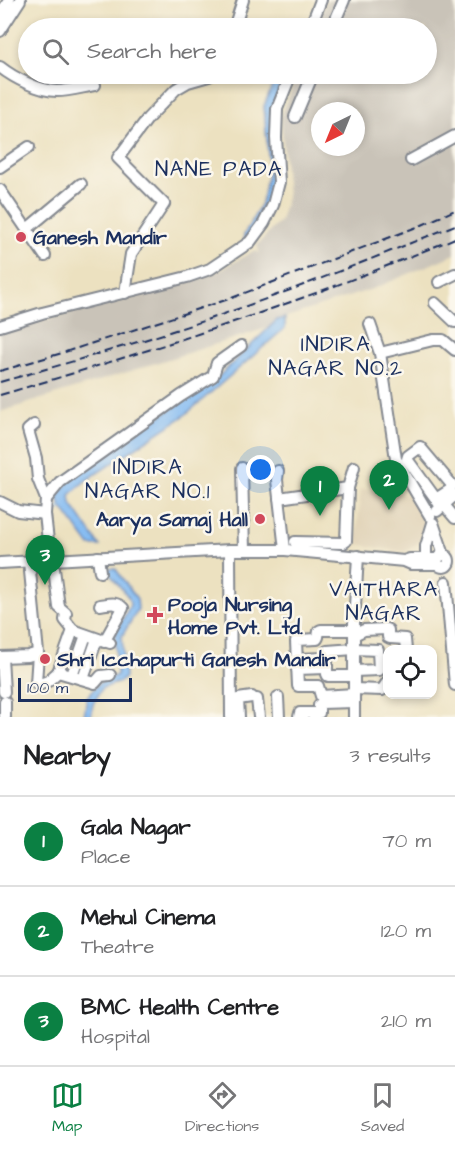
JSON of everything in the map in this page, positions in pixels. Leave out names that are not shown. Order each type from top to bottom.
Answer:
[{"type":"street","points":[[0,32],[3,14],[9,0]]},
{"type":"street","points":[[3,14],[20,0]]},
{"type":"street","points":[[237,18],[243,0]]},
{"type":"street","points":[[314,18],[321,0]]},
{"type":"street","points":[[336,18],[344,0]]},
{"type":"street","points":[[0,67],[18,78]]},
{"type":"street","points":[[30,84],[56,91],[95,85]]},
{"type":"street","points":[[125,292],[131,254],[164,204],[118,158],[148,118],[176,89],[185,84]]},
{"type":"street","points":[[0,326],[42,313],[187,277],[210,269],[250,242],[264,223],[273,205],[279,182],[277,109],[287,84]]},
{"type":"street","points":[[295,117],[310,84]]},
{"type":"street","points":[[411,160],[455,136]]},
{"type":"street","points":[[0,167],[29,147]]},
{"type":"street","points":[[27,229],[81,184]]},
{"type":"street","points":[[0,190],[45,256]]},
{"type":"street","points":[[439,282],[455,274]]},
{"type":"street","points":[[435,303],[455,322]]},
{"type":"street","points":[[370,324],[380,353],[396,459],[431,519],[449,578],[446,582],[455,686]]},
{"type":"street","points":[[380,353],[433,340],[443,340],[455,350]]},
{"type":"street","points":[[46,499],[60,482],[213,376],[217,363],[241,346]]},
{"type":"street","points":[[34,425],[28,430],[36,458],[38,479],[46,499],[45,514],[50,559],[54,569],[59,607],[66,613],[65,620],[73,630],[104,641]]},
{"type":"street","points":[[425,561],[431,519],[446,503],[452,485],[420,447],[407,459],[446,503],[455,518]]},
{"type":"street","points":[[328,548],[346,541],[348,488],[354,467]]},
{"type":"street","points":[[242,468],[244,550]]},
{"type":"street","points":[[278,471],[277,480],[283,497],[292,548]]},
{"type":"street","points":[[283,497],[348,488]]},
{"type":"street","points":[[0,502],[18,511],[45,514]]},
{"type":"street","points":[[0,563],[292,548],[328,548],[358,556],[404,561],[411,564],[425,561],[445,562]]},
{"type":"street","points":[[230,550],[231,717]]},
{"type":"street","points":[[354,717],[354,632],[358,556]]},
{"type":"street","points":[[98,557],[100,572]]},
{"type":"street","points":[[29,561],[38,653],[36,684],[48,681],[58,672],[73,630]]},
{"type":"street","points":[[86,683],[104,641],[123,608],[115,603],[100,605]]},
{"type":"street","points":[[354,695],[321,696],[318,686],[300,687],[297,684],[296,641],[317,639],[321,630],[354,632],[386,629],[388,637],[405,639],[406,645]]},
{"type":"street","points":[[72,675],[86,634]]},
{"type":"street","points":[[377,649],[383,660],[378,671],[330,676],[327,674],[326,653],[329,650],[377,649]]},
{"type":"street","points":[[5,717],[1,657],[28,656],[38,653]]},
{"type":"street","points":[[297,664],[326,663]]},
{"type":"street","points":[[58,672],[72,675],[86,683],[95,683],[102,676],[110,675]]},
{"type":"street","points":[[299,717],[300,713],[319,713],[321,703],[383,688]]},
{"type":"street","points":[[278,697],[279,717]]},
{"type":"street","points":[[239,717],[238,699],[255,698],[259,717]]},
{"type":"shaded area","points":[[327,0],[455,0],[455,254],[375,288],[277,320],[270,327],[0,412],[0,331],[155,293],[219,271],[255,250],[260,254],[257,245],[280,221],[287,197],[281,115],[294,84],[437,84],[437,18],[320,18]]},
{"type":"shaded area","points":[[361,489],[411,495],[426,526],[418,543],[405,552],[356,544]]},
{"type":"water","points":[[273,84],[281,84],[274,103],[275,184],[252,237],[244,242],[244,235],[261,204],[269,168],[264,106]]},
{"type":"water","points":[[285,318],[285,328],[184,416],[85,481],[70,495],[71,504],[100,546],[90,546],[60,505],[58,497],[68,482],[88,464],[215,380],[277,320]]},
{"type":"water","points":[[115,568],[137,599],[138,609],[122,636],[125,677],[120,682],[102,688],[93,704],[91,717],[84,717],[87,697],[99,683],[117,675],[115,635],[130,605],[129,598],[106,569]]},
{"type":"waterway","points":[[49,515],[64,505]]},
{"type":"railway","points":[[0,371],[229,299],[422,225],[455,210]]},
{"type":"railway","points":[[0,382],[177,330],[235,310],[455,225]]},
{"type":"railway","points":[[0,395],[230,323],[343,283],[455,238]]},
{"type":"place","name":"Ganesh Mandir","points":[[21,237]]},
{"type":"place","name":"Mehul Cinema","points":[[389,510]]},
{"type":"place","name":"Gala Nagar","points":[[320,516]]},
{"type":"place","name":"Aarya Samaj Hall","points":[[260,519]]},
{"type":"place","name":"BMC Health Centre","points":[[45,585]]},
{"type":"place","name":"Pooja Nursing Home Pvt. Ltd.","points":[[155,615]]},
{"type":"place","name":"Shri Icchapurti Ganesh Mandir","points":[[45,659]]},
{"type":"district","name":"NANE PADA","points":[[219,169]]},
{"type":"district","name":"INDIRA NAGAR NO.2","points":[[336,356]]},
{"type":"district","name":"INDIRA NAGAR NO.1","points":[[148,479]]},
{"type":"district","name":"VAITHARA NAGAR","points":[[384,601]]}]
